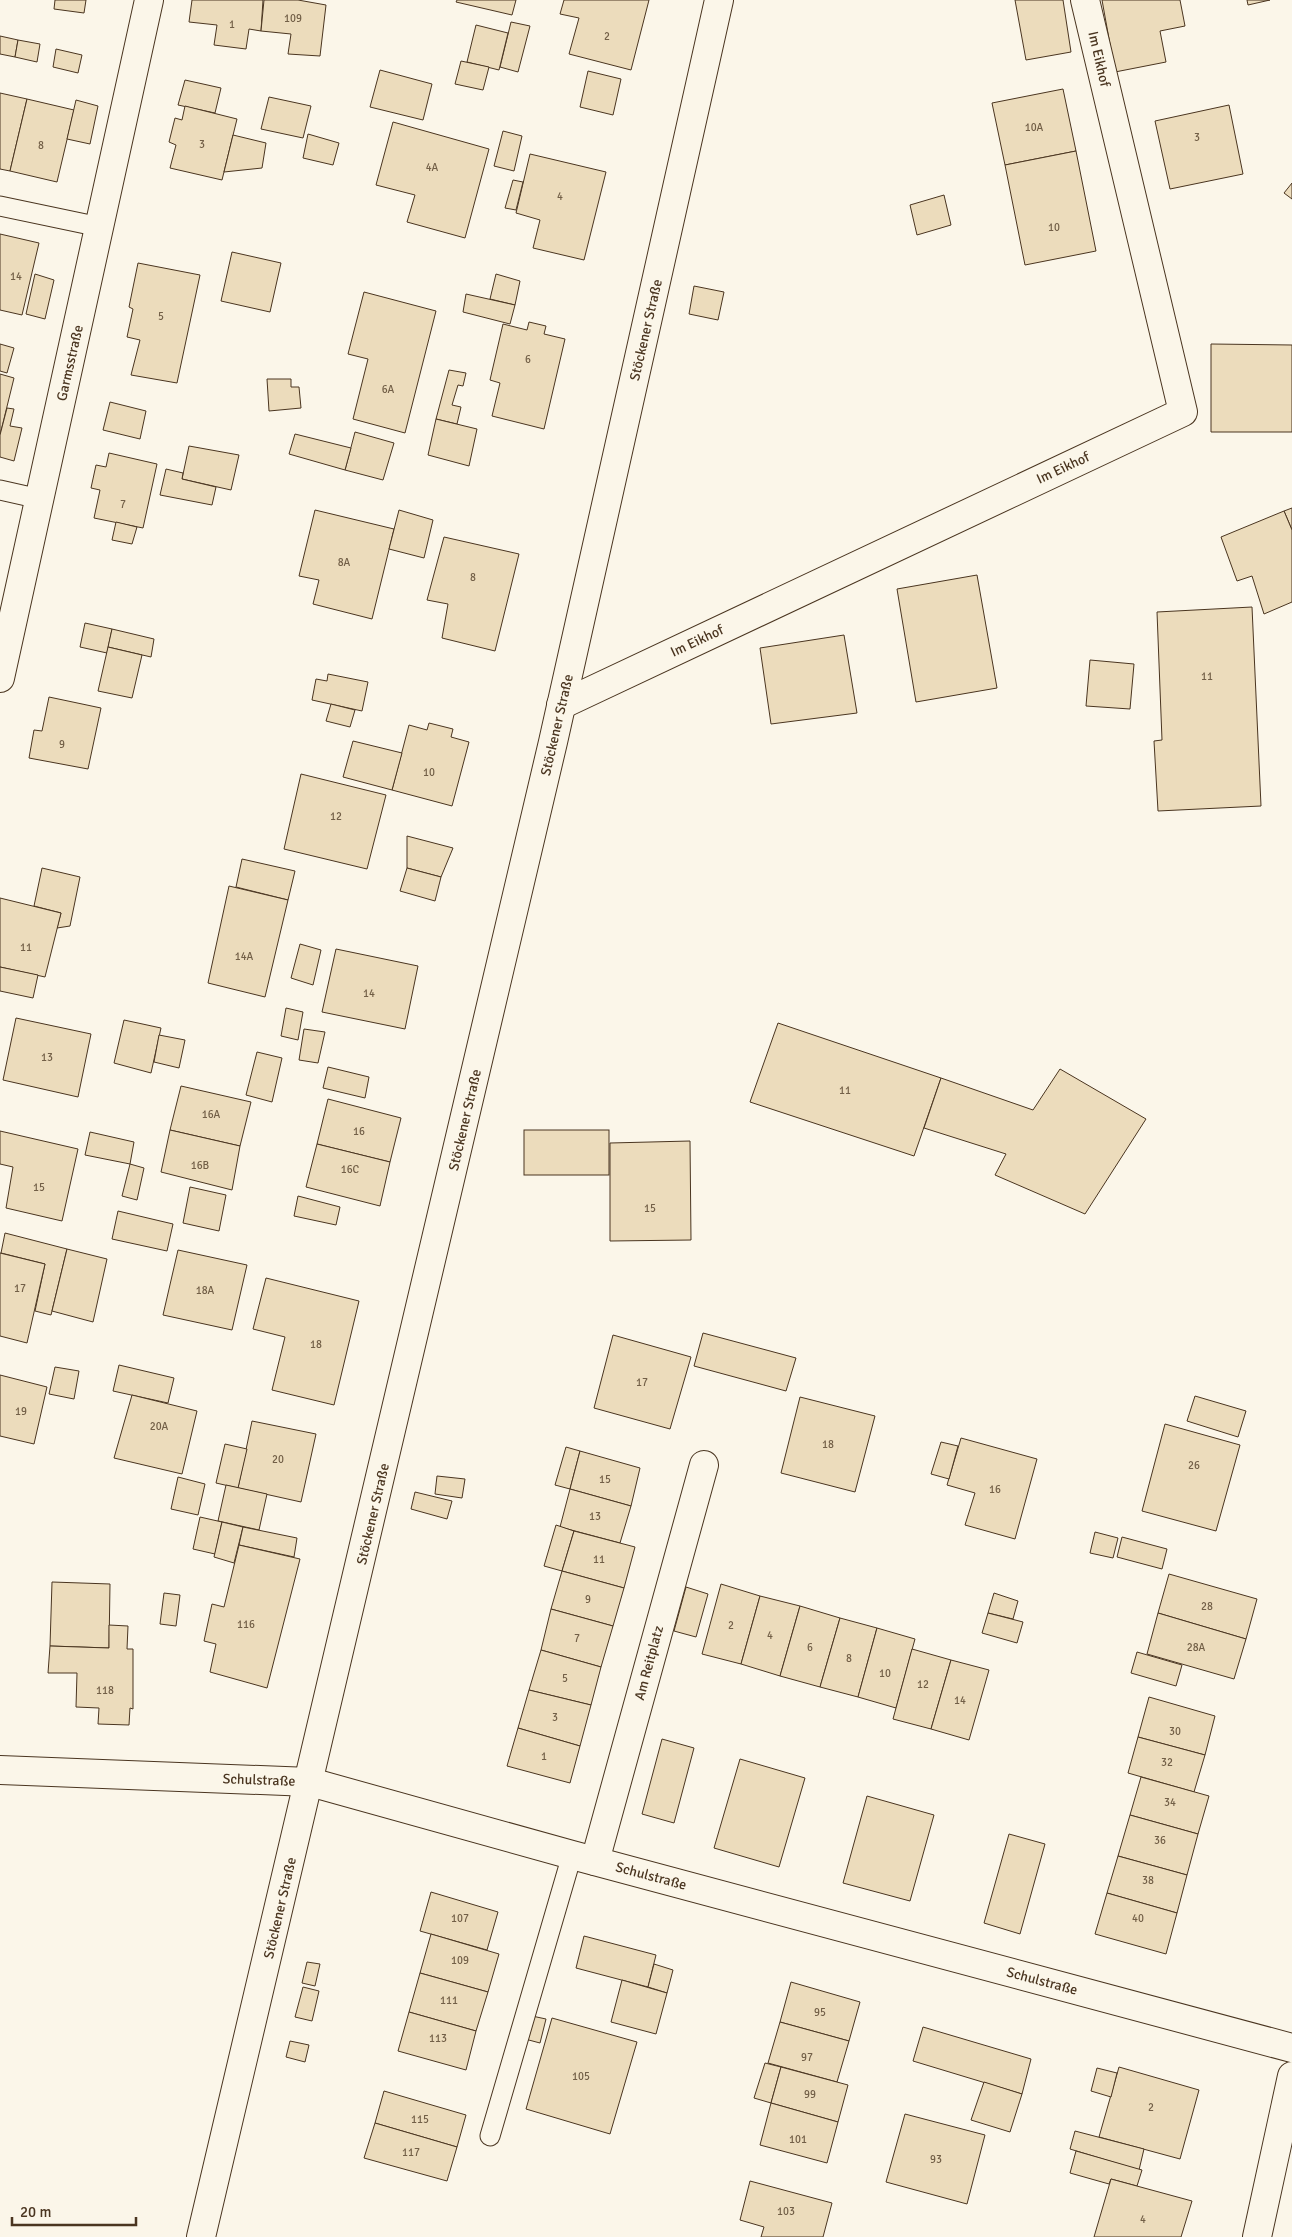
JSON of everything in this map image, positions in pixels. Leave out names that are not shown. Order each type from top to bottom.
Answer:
[{"type":"street","name":"Garmsstraße","points":[[0,678],[149,0]]},
{"type":"street","name":"Stöckener Straße","points":[[201,2237],[310,1782],[561,705],[719,0]]},
{"type":"street","name":"Im Eikhof","points":[[561,705],[1183,412],[1085,0]]},
{"type":"street","name":"Am Reitplatz","points":[[583,1858],[704,1465]]},
{"type":"street","name":"Schulstraße","points":[[0,1770],[310,1782],[583,1858],[1292,2048]]},
{"type":"street","points":[[1257,2237],[1292,2076]]},
{"type":"lane","points":[[0,206],[100,227]]},
{"type":"lane","points":[[0,490],[40,499]]},
{"type":"lane","points":[[490,2136],[583,1858]]},
{"type":"building","points":[[55,0],[86,0],[84,13],[54,9]]},
{"type":"building","points":[[192,0],[263,0],[261,31],[249,29],[246,49],[214,45],[217,25],[189,22]]},
{"type":"building","points":[[264,0],[298,0],[326,5],[320,56],[288,54],[291,34],[261,31]]},
{"type":"building","points":[[457,0],[516,0],[512,15],[456,2]]},
{"type":"building","points":[[564,0],[649,0],[631,70],[569,54],[579,18],[560,14]]},
{"type":"building","points":[[1015,0],[1063,0],[1071,52],[1026,60]]},
{"type":"building","points":[[1102,0],[1180,0],[1185,26],[1160,31],[1166,62],[1115,72]]},
{"type":"building","points":[[1247,0],[1270,0],[1248,5]]},
{"type":"building","points":[[511,22],[530,26],[518,72],[500,67]]},
{"type":"building","points":[[476,25],[508,33],[499,70],[467,62]]},
{"type":"building","points":[[0,36],[18,40],[15,57],[0,54]]},
{"type":"building","points":[[18,40],[40,44],[37,62],[15,57]]},
{"type":"building","points":[[56,49],[82,55],[78,73],[53,67]]},
{"type":"building","points":[[461,61],[489,67],[483,90],[455,84]]},
{"type":"building","points":[[380,70],[432,84],[423,120],[370,107]]},
{"type":"building","points":[[588,71],[621,79],[613,115],[580,107]]},
{"type":"building","points":[[185,80],[221,88],[215,113],[178,105]]},
{"type":"building","points":[[1063,89],[1076,151],[1005,165],[992,103]]},
{"type":"building","points":[[0,93],[27,99],[10,171],[0,169]]},
{"type":"building","points":[[269,97],[311,106],[303,138],[261,129]]},
{"type":"building","points":[[27,99],[74,110],[57,182],[10,171]]},
{"type":"building","points":[[76,100],[98,106],[90,144],[67,139]]},
{"type":"building","points":[[1229,105],[1243,174],[1170,189],[1155,121]]},
{"type":"building","points":[[185,106],[237,119],[222,180],[170,168],[176,145],[169,142],[175,118],[182,120]]},
{"type":"building","points":[[393,122],[489,149],[465,238],[407,222],[415,195],[376,185]]},
{"type":"building","points":[[503,131],[522,136],[514,171],[494,166]]},
{"type":"building","points":[[308,134],[339,143],[333,165],[303,158]]},
{"type":"building","points":[[233,135],[266,143],[262,168],[224,172]]},
{"type":"building","points":[[1076,151],[1096,251],[1025,265],[1005,165]]},
{"type":"building","points":[[530,154],[606,172],[584,260],[533,248],[540,220],[516,213]]},
{"type":"building","points":[[513,180],[523,182],[516,210],[505,208]]},
{"type":"building","points":[[1292,183],[1292,199],[1284,193]]},
{"type":"building","points":[[944,195],[951,225],[917,235],[910,205]]},
{"type":"building","points":[[0,234],[39,243],[22,315],[0,310]]},
{"type":"building","points":[[232,252],[281,263],[270,312],[221,301]]},
{"type":"building","points":[[138,263],[200,275],[177,383],[131,375],[140,340],[127,337],[133,309],[129,307]]},
{"type":"building","points":[[35,274],[54,280],[45,319],[26,314]]},
{"type":"building","points":[[496,274],[520,281],[515,305],[490,299]]},
{"type":"building","points":[[694,286],[724,292],[718,320],[689,314]]},
{"type":"building","points":[[364,292],[436,311],[405,433],[353,419],[368,359],[348,354]]},
{"type":"building","points":[[466,294],[515,305],[510,324],[463,312]]},
{"type":"building","points":[[529,322],[546,326],[544,334],[565,339],[544,429],[492,416],[500,383],[490,380],[503,324],[527,330]]},
{"type":"building","points":[[0,344],[14,348],[7,373],[0,371]]},
{"type":"building","points":[[1211,344],[1292,345],[1292,432],[1211,432]]},
{"type":"building","points":[[449,370],[466,373],[463,386],[458,385],[452,405],[461,407],[457,424],[436,419]]},
{"type":"building","points":[[0,374],[14,378],[0,435]]},
{"type":"building","points":[[267,379],[291,379],[291,387],[299,387],[301,408],[269,411]]},
{"type":"building","points":[[110,402],[146,411],[140,439],[103,430]]},
{"type":"building","points":[[7,408],[14,409],[10,426],[22,428],[14,461],[0,457],[0,435]]},
{"type":"building","points":[[436,419],[477,429],[469,466],[428,455]]},
{"type":"building","points":[[355,432],[394,443],[383,480],[345,470]]},
{"type":"building","points":[[295,434],[351,448],[345,470],[289,454]]},
{"type":"building","points":[[189,446],[239,455],[231,490],[182,479]]},
{"type":"building","points":[[109,453],[157,464],[143,528],[94,518],[100,490],[91,488],[96,465],[106,467]]},
{"type":"building","points":[[166,469],[183,473],[182,479],[216,487],[212,505],[160,495]]},
{"type":"building","points":[[1292,508],[1292,530],[1284,511]]},
{"type":"building","points":[[315,510],[394,529],[372,619],[313,604],[319,580],[299,576]]},
{"type":"building","points":[[399,510],[433,520],[424,558],[389,549]]},
{"type":"building","points":[[1284,511],[1292,530],[1292,602],[1264,614],[1252,576],[1237,581],[1221,537]]},
{"type":"building","points":[[116,522],[137,527],[132,544],[112,540]]},
{"type":"building","points":[[444,537],[519,554],[495,651],[442,638],[448,604],[427,600]]},
{"type":"building","points":[[977,575],[997,688],[916,702],[897,589]]},
{"type":"building","points":[[1252,607],[1261,806],[1158,811],[1154,741],[1162,740],[1157,612]]},
{"type":"building","points":[[85,623],[112,629],[107,653],[80,647]]},
{"type":"building","points":[[112,629],[154,639],[151,657],[108,647]]},
{"type":"building","points":[[844,635],[857,713],[771,724],[760,648]]},
{"type":"building","points":[[108,647],[142,655],[132,698],[98,691]]},
{"type":"building","points":[[1090,660],[1134,664],[1130,709],[1086,706]]},
{"type":"building","points":[[328,674],[368,682],[362,711],[312,700],[316,679],[327,681]]},
{"type":"building","points":[[49,697],[101,708],[88,769],[29,758],[34,730],[42,731]]},
{"type":"building","points":[[331,704],[355,710],[350,727],[326,721]]},
{"type":"building","points":[[429,723],[453,729],[451,737],[469,742],[452,806],[392,790],[409,725],[427,730]]},
{"type":"building","points":[[353,741],[402,753],[392,790],[343,777]]},
{"type":"building","points":[[301,774],[386,795],[367,869],[284,849]]},
{"type":"building","points":[[407,836],[453,848],[441,877],[407,868]]},
{"type":"building","points":[[242,859],[295,871],[288,900],[236,887]]},
{"type":"building","points":[[42,868],[80,877],[70,926],[57,928],[61,913],[34,906]]},
{"type":"building","points":[[407,868],[441,877],[435,901],[400,891]]},
{"type":"building","points":[[229,886],[288,900],[265,997],[208,983]]},
{"type":"building","points":[[0,898],[61,913],[45,977],[0,967]]},
{"type":"building","points":[[300,944],[321,950],[313,985],[291,978]]},
{"type":"building","points":[[336,949],[418,966],[405,1029],[322,1012]]},
{"type":"building","points":[[0,967],[38,975],[33,998],[0,991]]},
{"type":"building","points":[[286,1008],[303,1012],[298,1040],[281,1036]]},
{"type":"building","points":[[16,1018],[91,1034],[78,1097],[3,1080]]},
{"type":"building","points":[[124,1020],[161,1028],[151,1073],[114,1063]]},
{"type":"building","points":[[778,1023],[941,1078],[914,1156],[750,1102]]},
{"type":"building","points":[[304,1029],[325,1032],[318,1063],[299,1060]]},
{"type":"building","points":[[159,1035],[185,1040],[179,1068],[154,1062]]},
{"type":"building","points":[[257,1052],[282,1058],[272,1102],[246,1095]]},
{"type":"building","points":[[328,1067],[369,1077],[365,1098],[323,1088]]},
{"type":"building","points":[[1060,1069],[1146,1119],[1085,1214],[995,1175],[1006,1154],[924,1128],[941,1078],[1033,1110]]},
{"type":"building","points":[[181,1086],[251,1102],[240,1146],[170,1130]]},
{"type":"building","points":[[328,1099],[401,1118],[390,1162],[317,1144]]},
{"type":"building","points":[[170,1130],[240,1146],[232,1190],[161,1172]]},
{"type":"building","points":[[524,1130],[609,1130],[609,1175],[524,1175]]},
{"type":"building","points":[[0,1131],[78,1149],[62,1221],[6,1208],[13,1167],[0,1164]]},
{"type":"building","points":[[90,1132],[134,1142],[130,1164],[85,1155]]},
{"type":"building","points":[[690,1141],[691,1240],[610,1241],[610,1143]]},
{"type":"building","points":[[317,1144],[390,1162],[380,1206],[306,1187]]},
{"type":"building","points":[[130,1164],[144,1168],[137,1200],[122,1196]]},
{"type":"building","points":[[190,1187],[226,1195],[219,1231],[183,1223]]},
{"type":"building","points":[[298,1196],[340,1207],[336,1225],[294,1216]]},
{"type":"building","points":[[118,1211],[173,1224],[167,1251],[112,1239]]},
{"type":"building","points":[[5,1233],[67,1249],[51,1315],[35,1311],[45,1264],[1,1253]]},
{"type":"building","points":[[67,1249],[107,1259],[93,1322],[52,1311]]},
{"type":"building","points":[[178,1250],[247,1265],[232,1330],[163,1315]]},
{"type":"building","points":[[0,1253],[45,1264],[27,1343],[0,1336]]},
{"type":"building","points":[[266,1278],[359,1301],[334,1405],[272,1390],[285,1337],[253,1329]]},
{"type":"building","points":[[703,1333],[796,1358],[786,1391],[694,1366]]},
{"type":"building","points":[[613,1335],[691,1357],[670,1429],[594,1408]]},
{"type":"building","points":[[119,1365],[174,1378],[168,1403],[113,1391]]},
{"type":"building","points":[[55,1367],[79,1371],[74,1399],[49,1394]]},
{"type":"building","points":[[0,1375],[47,1387],[34,1444],[0,1436]]},
{"type":"building","points":[[132,1395],[197,1411],[182,1474],[114,1458]]},
{"type":"building","points":[[1195,1396],[1246,1411],[1238,1437],[1187,1421]]},
{"type":"building","points":[[800,1397],[875,1416],[855,1492],[781,1473]]},
{"type":"building","points":[[252,1421],[316,1434],[301,1502],[238,1488]]},
{"type":"building","points":[[1165,1424],[1240,1445],[1216,1531],[1142,1511]]},
{"type":"building","points":[[961,1438],[1037,1459],[1015,1539],[965,1525],[975,1493],[947,1485]]},
{"type":"building","points":[[941,1442],[958,1446],[949,1479],[931,1474]]},
{"type":"building","points":[[225,1444],[247,1449],[238,1488],[216,1483]]},
{"type":"building","points":[[566,1447],[580,1451],[570,1489],[555,1485]]},
{"type":"building","points":[[580,1451],[640,1468],[631,1506],[570,1489]]},
{"type":"building","points":[[437,1476],[465,1479],[462,1498],[435,1494]]},
{"type":"building","points":[[178,1477],[205,1484],[198,1515],[171,1509]]},
{"type":"building","points":[[226,1485],[267,1494],[259,1530],[218,1521]]},
{"type":"building","points":[[570,1489],[631,1506],[620,1543],[560,1527]]},
{"type":"building","points":[[415,1492],[452,1501],[447,1519],[411,1509]]},
{"type":"building","points":[[200,1517],[222,1522],[215,1554],[193,1549]]},
{"type":"building","points":[[222,1522],[243,1527],[234,1563],[214,1557]]},
{"type":"building","points":[[556,1525],[574,1531],[562,1571],[544,1566]]},
{"type":"building","points":[[243,1527],[297,1538],[294,1557],[239,1545]]},
{"type":"building","points":[[574,1531],[635,1547],[624,1588],[562,1571]]},
{"type":"building","points":[[1095,1532],[1118,1538],[1113,1558],[1090,1553]]},
{"type":"building","points":[[1122,1537],[1167,1549],[1162,1569],[1117,1557]]},
{"type":"building","points":[[239,1545],[300,1559],[267,1688],[210,1672],[216,1644],[204,1641],[212,1604],[224,1607]]},
{"type":"building","points":[[562,1571],[624,1588],[613,1626],[551,1609]]},
{"type":"building","points":[[1169,1574],[1257,1599],[1246,1639],[1158,1613]]},
{"type":"building","points":[[52,1582],[110,1584],[109,1648],[50,1646]]},
{"type":"building","points":[[721,1584],[760,1596],[741,1664],[702,1654]]},
{"type":"building","points":[[686,1587],[708,1594],[696,1637],[674,1631]]},
{"type":"building","points":[[164,1593],[180,1595],[176,1626],[160,1624]]},
{"type":"building","points":[[994,1593],[1018,1601],[1013,1619],[988,1613]]},
{"type":"building","points":[[760,1596],[800,1606],[780,1676],[741,1664]]},
{"type":"building","points":[[800,1606],[840,1618],[820,1687],[780,1676]]},
{"type":"building","points":[[551,1609],[613,1626],[601,1667],[541,1650]]},
{"type":"building","points":[[988,1613],[1023,1622],[1017,1643],[982,1633]]},
{"type":"building","points":[[1158,1613],[1246,1639],[1234,1679],[1147,1654]]},
{"type":"building","points":[[840,1618],[877,1628],[858,1697],[820,1687]]},
{"type":"building","points":[[109,1625],[128,1626],[127,1649],[133,1649],[133,1709],[130,1708],[129,1725],[98,1724],[99,1708],[76,1707],[77,1673],[48,1673],[50,1646],[109,1648]]},
{"type":"building","points":[[877,1628],[915,1639],[896,1708],[858,1697]]},
{"type":"building","points":[[912,1649],[951,1660],[931,1729],[893,1719]]},
{"type":"building","points":[[541,1650],[601,1667],[591,1705],[529,1690]]},
{"type":"building","points":[[1137,1652],[1182,1665],[1176,1686],[1131,1673]]},
{"type":"building","points":[[951,1660],[989,1670],[969,1740],[931,1729]]},
{"type":"building","points":[[529,1690],[591,1705],[580,1746],[518,1728]]},
{"type":"building","points":[[1149,1697],[1215,1716],[1205,1755],[1138,1737]]},
{"type":"building","points":[[518,1728],[580,1746],[570,1783],[507,1766]]},
{"type":"building","points":[[1138,1737],[1205,1755],[1194,1792],[1128,1773]]},
{"type":"building","points":[[662,1739],[694,1748],[674,1823],[642,1814]]},
{"type":"building","points":[[740,1759],[805,1778],[779,1867],[714,1848]]},
{"type":"building","points":[[1141,1777],[1209,1796],[1198,1834],[1130,1815]]},
{"type":"building","points":[[867,1796],[934,1815],[910,1901],[843,1883]]},
{"type":"building","points":[[1130,1815],[1198,1834],[1187,1875],[1118,1856]]},
{"type":"building","points":[[1009,1834],[1045,1844],[1020,1934],[984,1923]]},
{"type":"building","points":[[1118,1856],[1187,1875],[1177,1913],[1107,1893]]},
{"type":"building","points":[[431,1892],[498,1912],[487,1950],[420,1931]]},
{"type":"building","points":[[1107,1893],[1177,1913],[1166,1954],[1095,1934]]},
{"type":"building","points":[[431,1934],[499,1954],[488,1992],[420,1973]]},
{"type":"building","points":[[584,1936],[656,1955],[648,1987],[576,1968]]},
{"type":"building","points":[[307,1962],[320,1964],[315,1986],[302,1983]]},
{"type":"building","points":[[654,1964],[673,1970],[667,1993],[648,1987]]},
{"type":"building","points":[[420,1973],[488,1992],[476,2031],[409,2012]]},
{"type":"building","points":[[622,1980],[667,1993],[656,2034],[611,2022]]},
{"type":"building","points":[[791,1982],[860,2002],[849,2041],[780,2022]]},
{"type":"building","points":[[303,1987],[319,1991],[312,2021],[295,2017]]},
{"type":"building","points":[[409,2012],[476,2031],[466,2070],[398,2051]]},
{"type":"building","points":[[532,2016],[546,2019],[540,2043],[525,2039]]},
{"type":"building","points":[[552,2018],[637,2042],[610,2134],[526,2109]]},
{"type":"building","points":[[780,2022],[849,2041],[837,2082],[768,2063]]},
{"type":"building","points":[[923,2027],[1031,2059],[1022,2094],[913,2061]]},
{"type":"building","points":[[290,2041],[309,2045],[305,2062],[286,2057]]},
{"type":"building","points":[[765,2063],[781,2067],[771,2103],[754,2098]]},
{"type":"building","points":[[781,2067],[848,2085],[838,2122],[771,2103]]},
{"type":"building","points":[[1119,2067],[1199,2090],[1180,2159],[1099,2137]]},
{"type":"building","points":[[1097,2068],[1117,2073],[1111,2097],[1091,2091]]},
{"type":"building","points":[[984,2082],[1022,2094],[1010,2132],[971,2120]]},
{"type":"building","points":[[384,2091],[466,2115],[457,2147],[375,2123]]},
{"type":"building","points":[[771,2103],[838,2122],[827,2163],[760,2145]]},
{"type":"building","points":[[905,2114],[985,2135],[967,2204],[886,2182]]},
{"type":"building","points":[[375,2123],[457,2147],[447,2181],[364,2158]]},
{"type":"building","points":[[1075,2131],[1144,2149],[1139,2170],[1070,2149]]},
{"type":"building","points":[[1076,2151],[1142,2170],[1137,2186],[1111,2179],[1109,2184],[1070,2173]]},
{"type":"building","points":[[1111,2179],[1192,2201],[1181,2237],[1094,2237]]},
{"type":"building","points":[[750,2181],[832,2203],[823,2237],[761,2237],[764,2227],[740,2220]]}]
